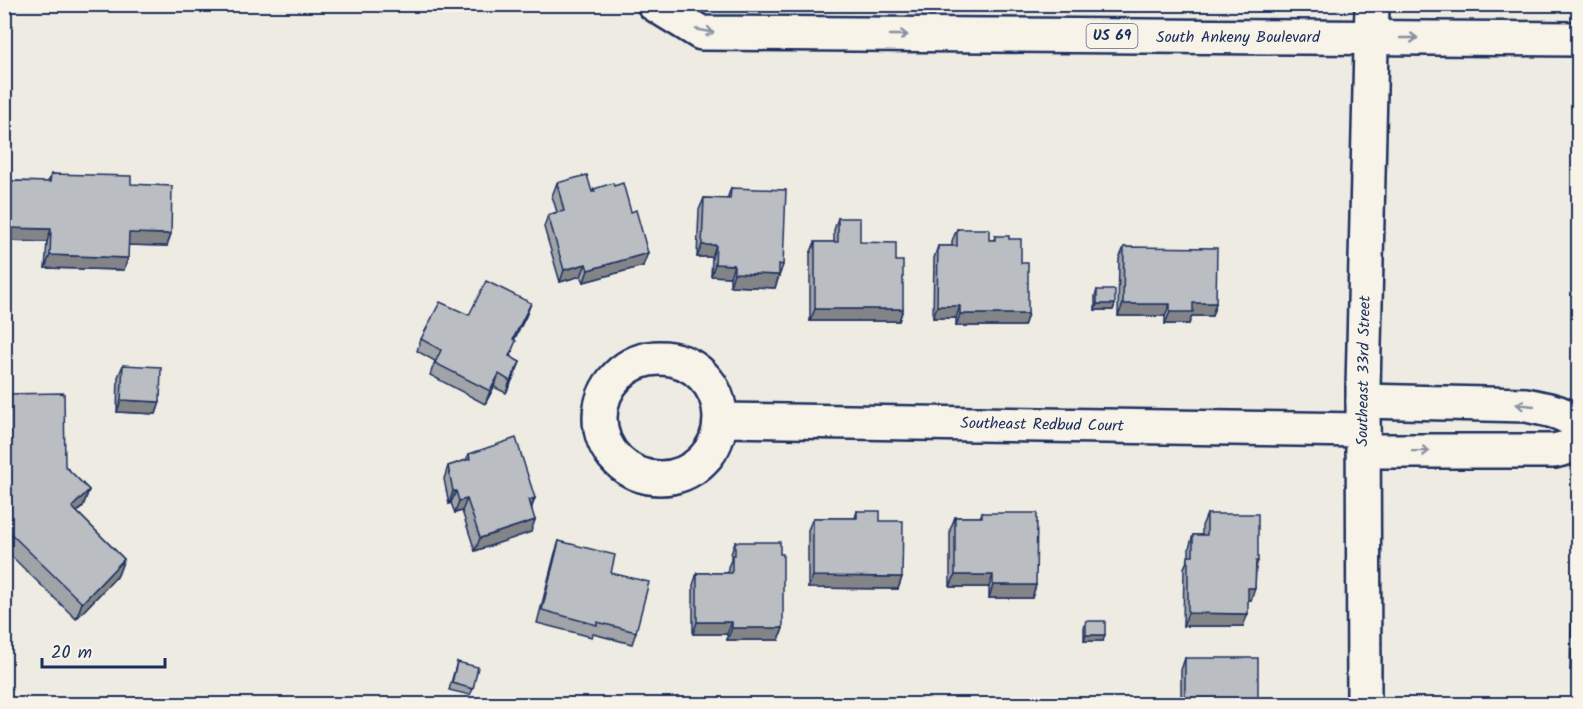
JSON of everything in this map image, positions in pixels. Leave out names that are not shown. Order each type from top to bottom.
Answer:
[{"type":"street","name":"South Ankeny Boulevard","points":[[654,4],[701,33],[1578,39]]},
{"type":"street","name":"Southeast 33rd Street","points":[[1364,705],[1363,427],[1372,4]]},
{"type":"street","points":[[1363,427],[1526,405],[1551,410],[1573,419],[1578,425]]},
{"type":"street","name":"Southeast Redbud Court","points":[[721,420],[1363,427]]},
{"type":"street","points":[[1363,427],[1554,451],[1578,445]]},
{"type":"building","points":[[51,174],[131,176],[131,184],[172,186],[171,234],[129,233],[128,258],[50,255],[51,229],[7,228],[9,181],[50,182]]},
{"type":"building","points":[[587,175],[592,192],[595,192],[594,189],[613,183],[614,186],[623,183],[631,212],[636,210],[648,253],[588,270],[586,264],[564,270],[548,215],[564,211],[557,183]]},
{"type":"building","points":[[731,188],[786,190],[783,265],[779,264],[779,275],[734,273],[734,265],[715,264],[716,245],[702,245],[704,198],[730,199]]},
{"type":"building","points":[[838,218],[860,218],[860,242],[896,243],[896,261],[903,261],[903,309],[815,309],[815,242],[838,242]]},
{"type":"building","points":[[957,229],[989,229],[989,240],[995,240],[995,236],[1021,239],[1021,263],[1028,263],[1028,314],[960,314],[960,306],[937,306],[938,246],[957,246]]},
{"type":"building","points":[[1124,247],[1217,248],[1216,303],[1193,303],[1193,312],[1170,312],[1170,304],[1123,304]]},
{"type":"building","points":[[486,281],[531,303],[513,339],[516,341],[509,356],[520,362],[510,381],[499,374],[490,391],[435,363],[441,350],[421,339],[440,302],[469,315]]},
{"type":"building","points":[[1097,290],[1115,290],[1115,304],[1097,304]]},
{"type":"building","points":[[123,365],[161,367],[160,402],[121,400]]},
{"type":"building","points":[[64,393],[65,466],[89,490],[72,507],[124,559],[82,603],[4,527],[4,394]]},
{"type":"building","points":[[516,438],[535,498],[529,500],[535,520],[480,538],[467,499],[459,501],[456,491],[453,491],[448,466],[470,459],[469,454]]},
{"type":"building","points":[[857,511],[880,511],[880,521],[903,521],[902,577],[813,576],[813,518],[857,518]]},
{"type":"building","points":[[982,513],[1037,513],[1036,585],[993,585],[993,575],[955,575],[955,517],[982,517]]},
{"type":"building","points":[[1207,514],[1258,514],[1258,561],[1256,561],[1255,588],[1248,588],[1248,614],[1188,613],[1188,556],[1193,556],[1193,535],[1207,535]]},
{"type":"building","points":[[559,541],[615,555],[611,573],[649,582],[636,632],[597,622],[597,625],[542,610]]},
{"type":"building","points":[[735,542],[780,542],[780,554],[783,554],[783,628],[732,628],[732,622],[697,622],[697,573],[732,573]]},
{"type":"building","points":[[1577,580],[1578,658],[1575,658]]},
{"type":"building","points":[[1086,621],[1105,621],[1105,635],[1086,635]]},
{"type":"building","points":[[1185,658],[1258,658],[1258,705],[1185,705]]},
{"type":"building","points":[[457,662],[478,667],[473,689],[452,683]]}]
